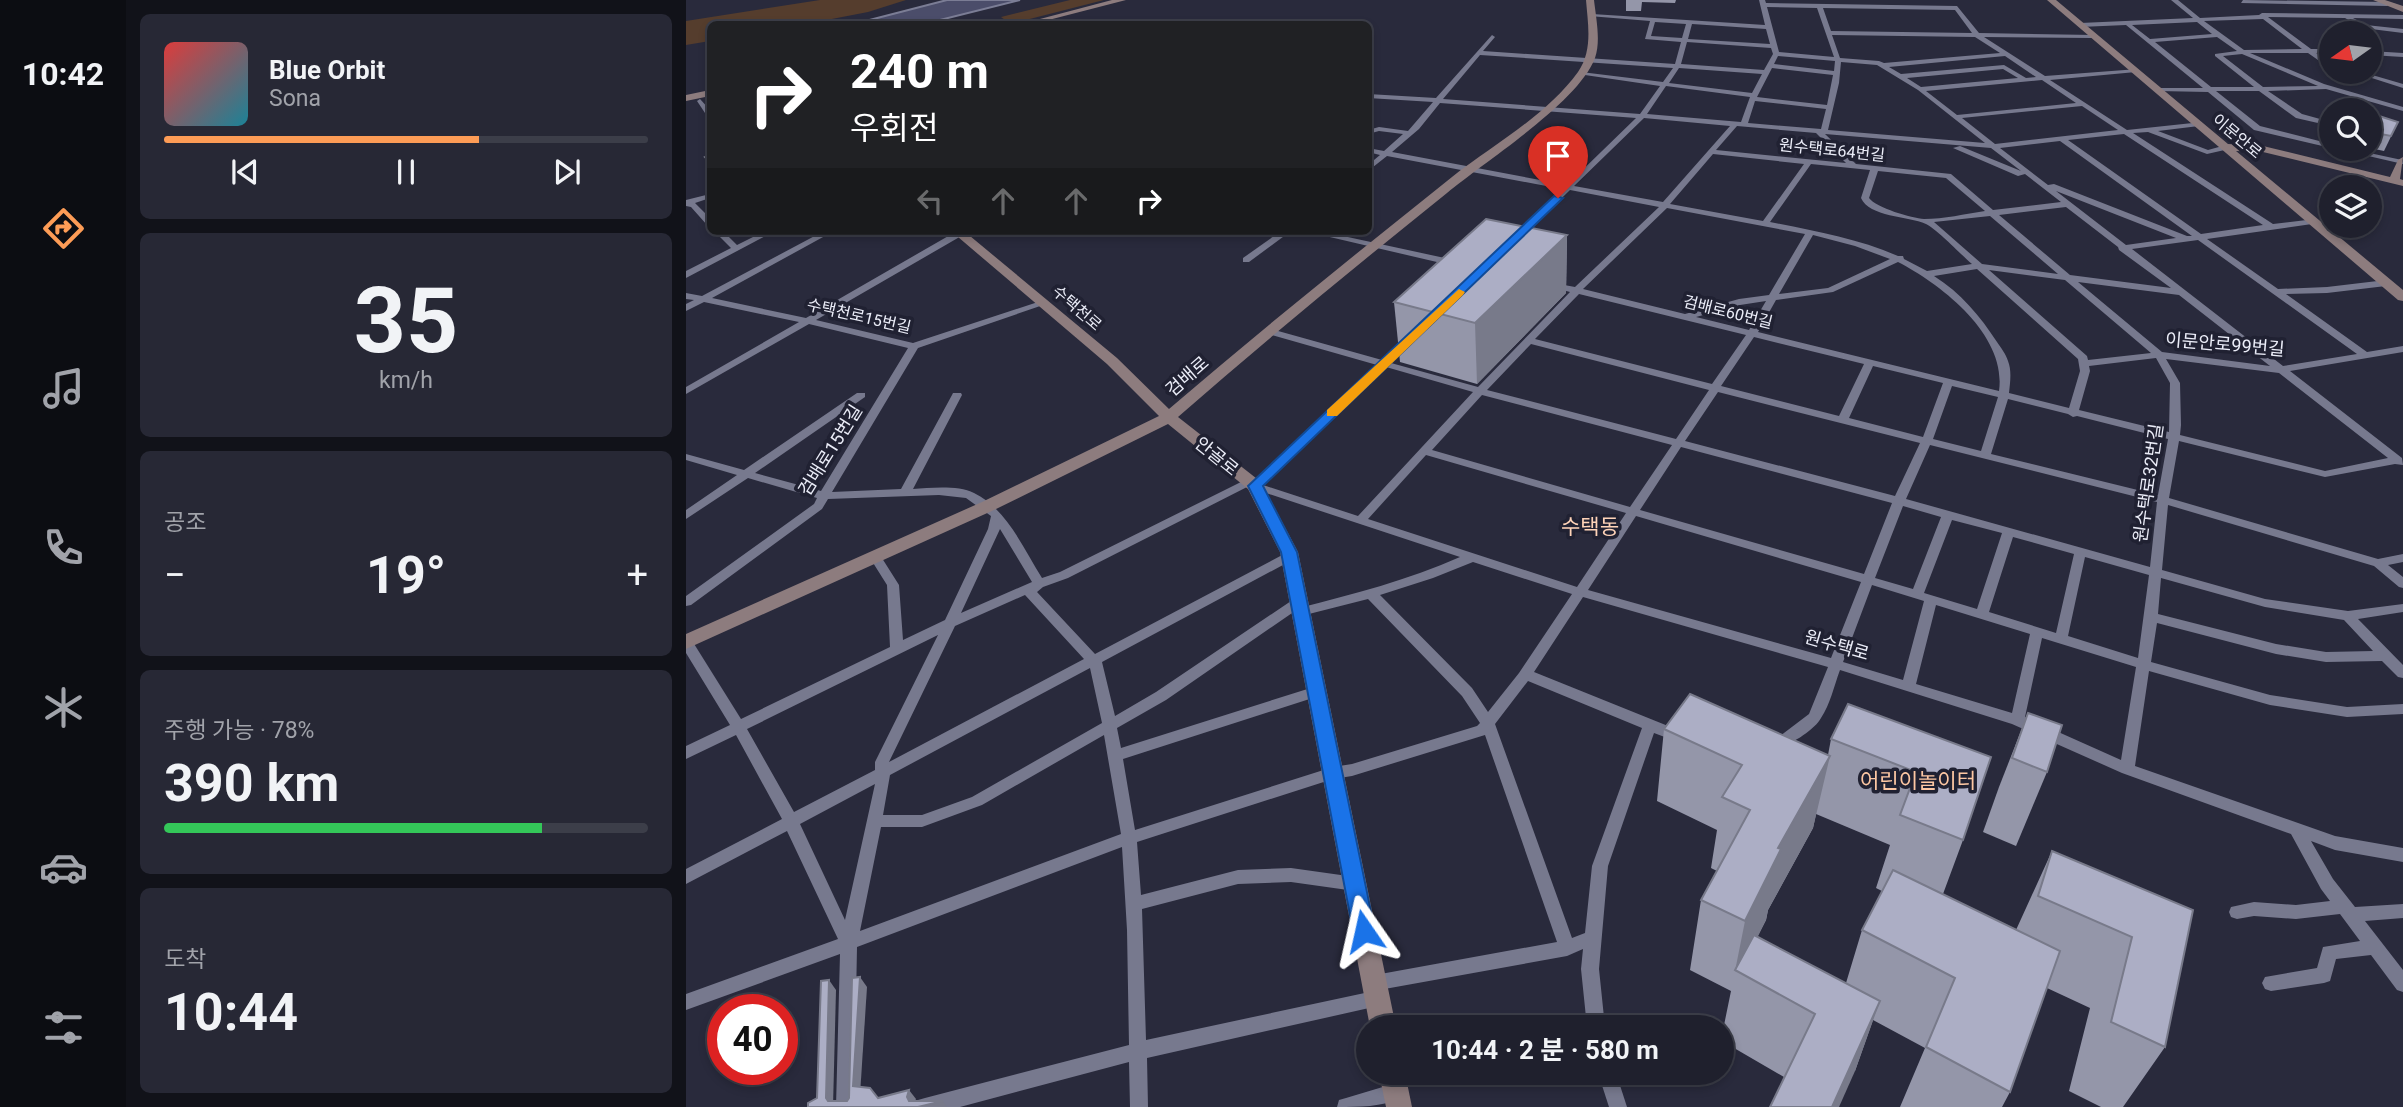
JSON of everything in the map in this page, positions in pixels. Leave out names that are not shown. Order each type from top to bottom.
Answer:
[{"type":"street","points":[[1038,21],[1122,0]]},
{"type":"street","points":[[1585,67],[1593,39],[1590,0]]},
{"type":"street","name":"이문안로","points":[[2051,0],[2403,297]]},
{"type":"street","points":[[2174,0],[2243,51],[2357,98]]},
{"type":"street","points":[[2242,1],[2382,2],[2403,9]]},
{"type":"street","points":[[2242,1],[2319,56]]},
{"type":"street","points":[[2320,1],[2365,27],[2403,31]]},
{"type":"street","points":[[1360,520],[1528,340],[1664,206],[1740,124],[1769,69],[1775,50],[1763,2],[1819,6],[1895,4],[1957,8],[1977,35],[2270,226]]},
{"type":"street","points":[[1819,6],[1838,60],[1829,107],[1821,131]]},
{"type":"street","points":[[1592,16],[1768,27]]},
{"type":"street","points":[[2080,24],[2129,25],[2199,18],[2262,16],[2403,17]]},
{"type":"street","points":[[1047,21],[1051,18]]},
{"type":"street","points":[[1653,20],[1647,37],[1885,65],[2006,54]]},
{"type":"street","points":[[1511,243],[1642,116],[1678,65],[1689,22]]},
{"type":"street","points":[[2129,25],[2257,128],[2319,143]]},
{"type":"street","points":[[1829,33],[2092,36]]},
{"type":"street","points":[[2149,41],[2221,35]]},
{"type":"street","points":[[1372,166],[1409,133],[1439,101],[1492,37]]},
{"type":"street","points":[[2319,50],[2243,51],[2217,55],[2299,116],[2319,121]]},
{"type":"street","points":[[1479,53],[1585,67],[1664,84],[1829,107]]},
{"type":"street","points":[[2382,54],[2403,55]]},
{"type":"street","points":[[1959,58],[1975,69]]},
{"type":"street","points":[[1585,67],[1678,65],[1837,72]]},
{"type":"street","points":[[1885,65],[1994,146],[2400,462]]},
{"type":"street","name":"검배로","points":[[686,642],[876,558],[993,511],[1169,417],[1268,331],[1468,170],[1522,131],[1549,108],[1585,67]]},
{"type":"street","points":[[1901,76],[2004,67],[2024,79]]},
{"type":"street","points":[[1920,89],[2136,70]]},
{"type":"street","points":[[2382,80],[2403,86]]},
{"type":"street","points":[[2160,90],[2330,88]]},
{"type":"street","points":[[686,98],[707,94]]},
{"type":"street","points":[[1372,96],[1549,108],[1994,146],[2199,124]]},
{"type":"street","points":[[700,101],[707,110]]},
{"type":"street","points":[[1955,117],[2083,104]]},
{"type":"street","points":[[2382,104],[2403,108]]},
{"type":"street","points":[[1372,131],[1379,129],[1409,133]]},
{"type":"street","points":[[2147,129],[2207,152],[2226,146],[2263,149],[2399,182],[2402,161],[2382,157]]},
{"type":"street","points":[[1821,131],[1853,166]]},
{"type":"street","points":[[2060,138],[2365,355]]},
{"type":"street","points":[[1930,140],[1970,152],[2184,238]]},
{"type":"street","points":[[1372,151],[1810,233],[1870,247],[1900,258],[1945,287],[1980,323],[2003,361],[2004,397],[1985,455]]},
{"type":"street","name":"원수택로64번길","points":[[1713,152],[1948,176]]},
{"type":"street","points":[[1765,224],[1809,162]]},
{"type":"street","points":[[1874,168],[1865,198],[1867,202],[1878,209],[1925,221],[2067,204]]},
{"type":"street","name":"원수택로32번길","points":[[1948,176],[2160,355],[2175,383],[2175,438],[2163,500],[2151,617],[2127,769]]},
{"type":"street","points":[[686,204],[707,197]]},
{"type":"street","points":[[686,204],[694,205],[707,220]]},
{"type":"street","points":[[1925,221],[2060,335],[2085,363],[2073,414]]},
{"type":"street","points":[[2122,248],[2312,221]]},
{"type":"street","points":[[686,1002],[1129,838],[1333,773],[1482,730],[1525,674],[1635,512],[1752,333],[1810,233]]},
{"type":"street","points":[[722,235],[736,249]]},
{"type":"street","points":[[686,275],[763,235]]},
{"type":"street","points":[[686,307],[822,235]]},
{"type":"street","points":[[686,391],[953,235]]},
{"type":"street","name":"수택천로","points":[[962,235],[1112,361],[1169,417]]},
{"type":"street","points":[[1246,260],[1281,235]]},
{"type":"street","points":[[1327,235],[1469,266]]},
{"type":"street","points":[[1685,317],[1739,302],[1830,290],[1900,258]]},
{"type":"street","points":[[1927,274],[1978,266],[2179,292]]},
{"type":"street","name":"검배로60번길","points":[[1536,281],[2325,474],[2400,462]]},
{"type":"street","points":[[2276,292],[2327,290],[2386,283]]},
{"type":"street","name":"수택천로15번길","points":[[686,296],[914,346],[1044,303]]},
{"type":"street","points":[[686,753],[950,623],[1064,575],[1252,484],[1423,327]]},
{"type":"street","points":[[1268,331],[1383,365],[1948,514],[2265,603],[2348,616],[2403,608]]},
{"type":"street","points":[[1528,340],[2163,500],[2378,562],[2403,558]]},
{"type":"street","name":"검배로15번길","points":[[686,601],[818,506],[914,346]]},
{"type":"street","name":"이문안로99번길","points":[[2085,363],[2160,355],[2280,370],[2403,349]]},
{"type":"street","points":[[1843,419],[1869,363]]},
{"type":"street","points":[[1758,747],[1784,740],[1815,717],[1948,383]]},
{"type":"street","points":[[686,515],[861,395]]},
{"type":"street","points":[[905,493],[957,396]]},
{"type":"street","name":"안골로","points":[[1169,417],[1252,484],[1290,556],[1381,1015]]},
{"type":"street","points":[[1424,452],[1869,580],[2270,700],[2347,712],[2403,709]]},
{"type":"street","points":[[686,457],[825,496],[939,491],[970,495],[993,511],[1039,584]]},
{"type":"street","name":"원수택로","points":[[1252,484],[1579,592],[1835,664],[2017,720],[2127,769],[2335,843],[2403,855]]},
{"type":"street","points":[[845,1107],[849,943],[874,821],[882,762],[994,529],[993,511]]},
{"type":"street","points":[[1917,595],[1948,514]]},
{"type":"street","points":[[1982,615],[2008,532]]},
{"type":"street","points":[[2061,638],[2080,552]]},
{"type":"street","points":[[686,877],[1290,556]]},
{"type":"street","points":[[876,558],[893,585],[897,650]]},
{"type":"street","points":[[874,821],[922,821],[977,801],[1109,723],[1161,696],[1300,607],[1372,595],[1430,576],[1470,558]]},
{"type":"street","points":[[2378,562],[2403,584]]},
{"type":"street","points":[[1039,584],[1029,592],[1093,661],[1109,723],[1129,838],[1134,904],[1139,1107]]},
{"type":"street","points":[[1372,595],[1467,692],[1487,723],[1567,948]]},
{"type":"street","points":[[1908,686],[1931,599]]},
{"type":"street","points":[[2348,616],[2403,673]]},
{"type":"street","points":[[2151,617],[2276,649],[2326,657],[2385,656]]},
{"type":"street","points":[[2017,720],[2037,631]]},
{"type":"street","points":[[686,642],[739,727],[790,821],[830,909],[849,943]]},
{"type":"street","points":[[1525,674],[1650,725],[1697,741]]},
{"type":"street","points":[[1114,756],[1317,691]]},
{"type":"street","points":[[1595,1015],[1590,969],[1601,866],[1650,725]]},
{"type":"street","points":[[2296,829],[2327,884],[2403,984]]},
{"type":"street","points":[[1134,904],[1238,877],[1292,875],[1355,884]]},
{"type":"street","points":[[2237,912],[2254,909],[2402,913]]},
{"type":"street","points":[[925,1107],[1376,990],[1567,948],[1593,938]]},
{"type":"street","points":[[2271,983],[2324,975],[2329,952],[2375,947]]},
{"type":"street","points":[[1611,1085],[1618,1107]]},
{"type":"street","points":[[1346,1107],[1395,1091]]},
{"type":"shaded area","points":[[820,0],[906,0],[868,12],[822,21],[707,21],[707,42],[686,45],[686,21]]},
{"type":"shaded area","points":[[1070,0],[1104,0],[1022,21],[1003,21],[1001,17]]},
{"type":"water","points":[[947,0],[1020,0],[936,21],[866,21]]},
{"type":"building","points":[[2382,117],[2398,122],[2391,136],[2382,134]]},
{"type":"building","points":[[1486,219],[1567,235],[1475,323],[1394,302]]},
{"type":"building","points":[[1690,694],[1830,756],[1778,848],[1781,849],[1745,921],[1701,900],[1750,810],[1722,797],[1742,765],[1664,729]]},
{"type":"building","points":[[1848,704],[1991,757],[1963,840],[1900,815],[1916,772],[1831,739]]},
{"type":"building","points":[[2028,713],[2062,725],[2047,772],[2012,758]]},
{"type":"building","points":[[2052,851],[2193,910],[2165,1047],[2111,1022],[2132,937],[2038,896]]},
{"type":"building","points":[[1893,870],[2060,951],[2010,1092],[1926,1047],[1955,978],[1862,930]]},
{"type":"building","points":[[1754,935],[1880,1001],[1832,1107],[1770,1107],[1815,1014],[1735,970]]},
{"type":"building","points":[[860,977],[853,1086],[870,1088],[878,1098],[909,1090],[909,1101],[943,1101],[918,1107],[808,1107],[808,1103],[817,1098],[821,981],[829,980],[826,1098],[828,1101],[847,1101],[849,1098],[852,978]]},
{"type":"slow traffic","points":[[1332,413],[1459,292]]},
{"type":"district","name":"수택동","points":[[1590,527]]},
{"type":"route","points":[[1364,931],[1289,552],[1255,486],[1558,198]]},
{"type":"park label","name":"어린이놀이터","points":[[1918,781]]}]
